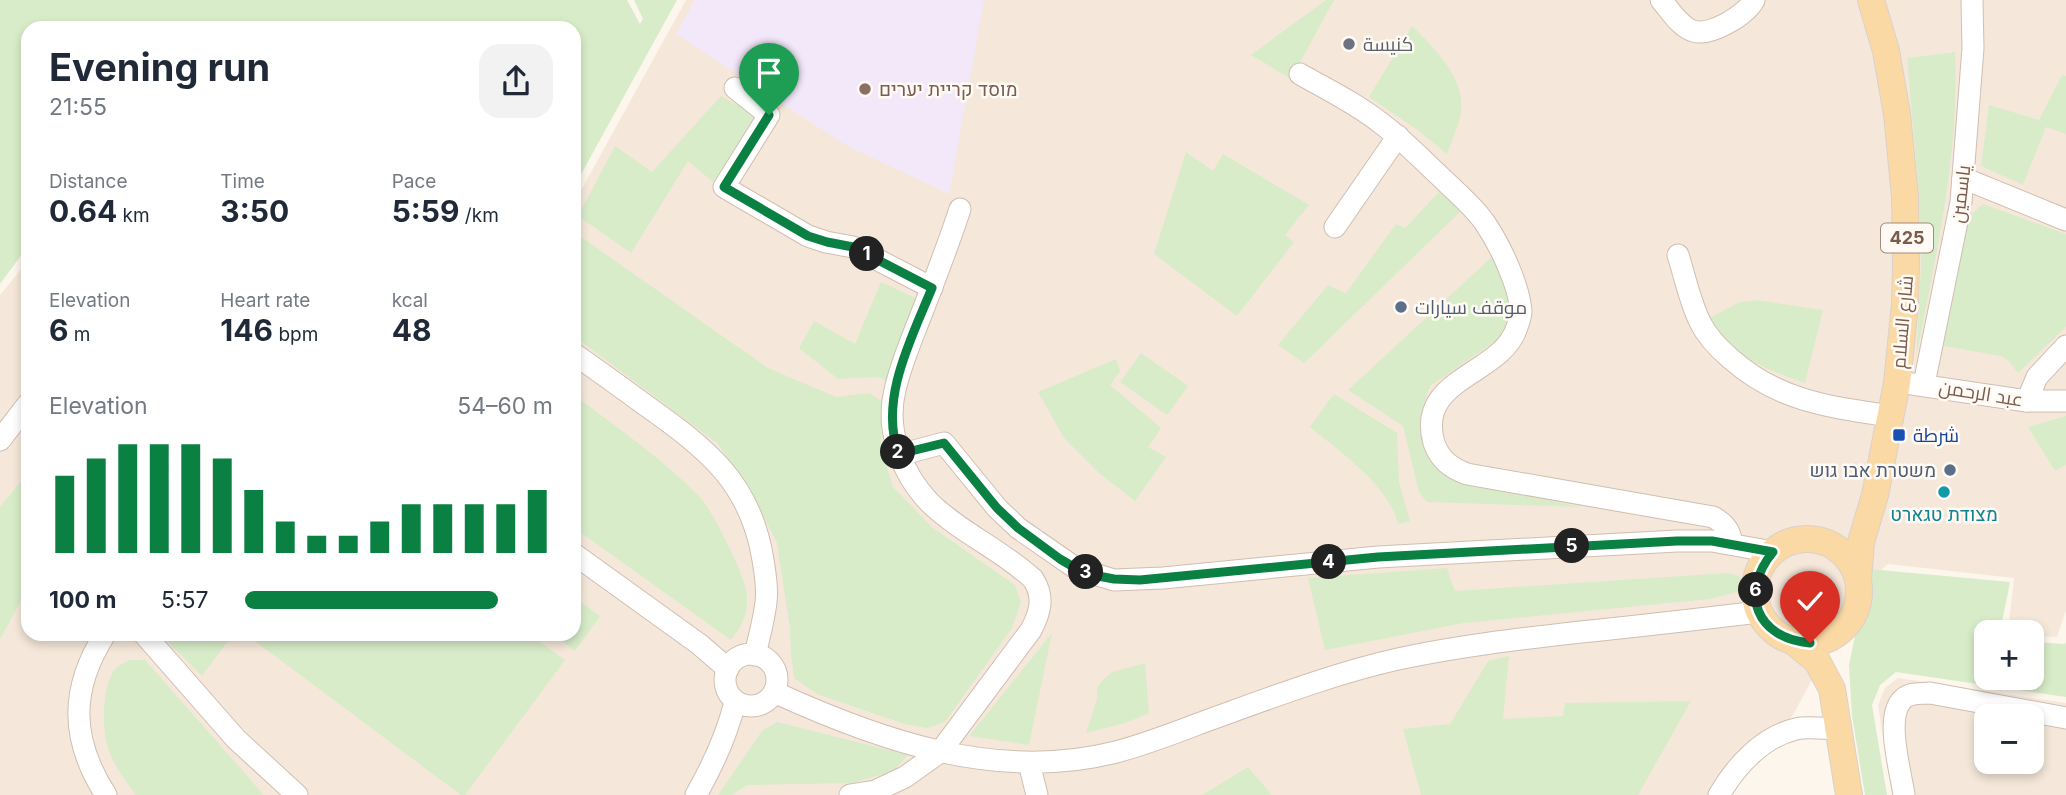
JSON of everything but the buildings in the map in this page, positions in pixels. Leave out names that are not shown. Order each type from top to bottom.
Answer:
[{"type":"main road","name":"شارع السلام","points":[[1858,579],[1861,542],[1872,508],[1897,383],[1905,304],[1907,228],[1902,158],[1892,82],[1871,0]]},
{"type":"main road","name":"شارع السلام","points":[[1817,540],[1831,538],[1851,525],[1867,506],[1878,478]]},
{"type":"main road","name":"425","points":[[1773,552],[1786,544],[1817,540]]},
{"type":"main road","points":[[1817,540],[1844,554],[1858,579]]},
{"type":"main road","points":[[1759,612],[1755,596],[1756,580],[1762,565],[1773,552]]},
{"type":"main road","name":"425","points":[[1849,795],[1837,717],[1835,662],[1839,644],[1856,608],[1858,579]]},
{"type":"main road","name":"425","points":[[1759,612],[1779,636],[1794,642],[1816,661],[1825,674],[1837,717]]},
{"type":"main road","points":[[1794,642],[1825,640],[1839,633],[1850,621]]},
{"type":"street","points":[[1661,0],[1683,25],[1693,31],[1707,31],[1730,23],[1754,0]]},
{"type":"street","name":"ياسمين","points":[[1924,384],[1961,202],[1973,48],[1972,0]]},
{"type":"street","points":[[1300,75],[1356,105],[1398,136],[1485,222],[1503,257],[1518,296],[1521,314],[1514,338],[1505,348],[1440,397],[1431,421],[1433,439],[1436,449],[1451,468],[1467,474],[1713,517],[1724,523],[1730,533],[1731,544]]},
{"type":"street","points":[[735,88],[769,115],[724,187],[808,236],[853,247],[932,288]]},
{"type":"street","points":[[1335,227],[1398,136]]},
{"type":"street","points":[[1963,178],[2066,220]]},
{"type":"street","points":[[850,795],[876,790],[905,777],[940,752],[1031,630],[1038,614],[1040,594],[1029,575],[955,524],[928,500],[909,476],[899,454],[893,422],[894,392],[960,209]]},
{"type":"street","points":[[1678,255],[1698,320],[1713,343],[1739,366],[1761,382],[1790,396],[1823,406],[1890,416]]},
{"type":"street","points":[[2026,401],[2037,377],[2066,346]]},
{"type":"street","points":[[581,359],[708,452],[743,498],[754,523],[765,575],[766,601],[755,655]]},
{"type":"street","name":"عبد الرحمن","points":[[1897,383],[1924,384],[2026,401],[2066,401]]},
{"type":"street","points":[[0,440],[21,413]]},
{"type":"street","points":[[899,454],[944,443],[997,508],[1018,528],[1077,569],[1114,579],[1140,580],[1401,555],[1677,541],[1712,541],[1773,552]]},
{"type":"street","points":[[581,559],[699,644],[728,669]]},
{"type":"street","points":[[774,692],[850,725],[940,752],[1029,763],[1074,760],[1126,749],[1336,676],[1395,660],[1472,644],[1759,612]]},
{"type":"street","points":[[100,641],[84,675],[79,697],[79,718],[89,762],[106,795]]},
{"type":"street","points":[[150,641],[236,738],[297,795]]},
{"type":"street","points":[[755,655],[766,659],[774,669],[777,680],[774,692],[766,702],[747,706],[736,702],[726,688],[725,681],[733,662],[739,657],[755,655]]},
{"type":"street","points":[[1904,795],[1894,728],[1895,711],[1902,700],[1911,694],[1930,693],[2066,718]]},
{"type":"street","points":[[696,795],[729,728],[736,702]]},
{"type":"street","points":[[1719,795],[1732,775],[1759,747],[1782,734],[1837,717]]},
{"type":"street","points":[[1029,763],[1037,795]]},
{"type":"shaded area","points":[[686,0],[2066,0],[2066,610],[2057,637],[2044,636],[2044,620],[2009,620],[2014,578],[1888,564],[1863,585],[1793,715],[1723,795],[0,795],[0,295],[21,270],[21,641],[581,641],[581,190]]},
{"type":"shaded area","name":"מוסד קריית יערים","points":[[695,0],[984,0],[949,194],[846,145],[676,34]]},
{"type":"shaded area","points":[[1898,678],[2066,703],[2066,795],[1892,795],[1878,705],[1885,688]]},
{"type":"green space","points":[[0,0],[627,0],[640,24],[643,19],[634,0],[677,0],[581,174],[581,21],[21,21],[21,256],[0,284]]},
{"type":"green space","points":[[1326,0],[1334,0],[1291,79],[1251,55]]},
{"type":"green space","points":[[1412,26],[1440,56],[1460,91],[1460,118],[1447,154],[1369,97]]},
{"type":"green space","points":[[1955,52],[1956,91],[1950,168],[1916,358],[1921,265],[1919,195],[1907,58]]},
{"type":"green space","points":[[2062,75],[2066,76],[2066,134],[2046,127],[2023,185],[1981,166],[1989,105],[2039,120]]},
{"type":"green space","points":[[721,96],[757,115],[713,182],[688,161],[631,253],[581,218],[581,210],[615,146],[652,172]]},
{"type":"green space","points":[[1186,152],[1213,171],[1223,154],[1309,205],[1285,235],[1294,242],[1237,316],[1154,254]]},
{"type":"green space","points":[[1439,192],[1462,210],[1304,363],[1278,345],[1328,285],[1346,293],[1396,224],[1405,228]]},
{"type":"green space","points":[[1983,204],[2066,234],[2066,327],[2018,373],[2009,361],[2001,356],[1943,346],[1969,216]]},
{"type":"green space","points":[[581,237],[768,368],[836,397],[869,393],[881,401],[881,447],[893,487],[933,528],[1015,585],[1021,602],[1012,628],[945,722],[928,728],[904,724],[817,694],[794,678],[790,629],[777,543],[752,494],[718,444],[581,341]]},
{"type":"green space","points":[[1495,254],[1512,309],[1510,323],[1497,340],[1430,386],[1421,411],[1422,439],[1439,470],[1457,482],[1582,507],[1427,502],[1419,492],[1403,426],[1348,390]]},
{"type":"green space","points":[[881,282],[920,300],[887,381],[877,377],[838,379],[799,348],[814,321],[855,344]]},
{"type":"green space","points":[[1757,300],[1823,310],[1805,383],[1760,365],[1738,352],[1721,337],[1709,318],[1740,302]]},
{"type":"green space","points":[[1141,353],[1188,386],[1167,415],[1120,382]]},
{"type":"green space","points":[[1116,359],[1120,371],[1110,385],[1161,428],[1148,447],[1166,457],[1135,501],[1099,473],[1064,438],[1038,392]]},
{"type":"green space","points":[[1334,394],[1397,433],[1399,482],[1410,521],[1398,524],[1385,496],[1374,483],[1349,458],[1310,427]]},
{"type":"green space","points":[[581,400],[654,456],[705,503],[728,544],[747,596],[745,615],[731,640],[581,533]]},
{"type":"green space","points":[[2066,416],[2066,465],[2055,471],[2028,427]]},
{"type":"green space","points":[[21,482],[21,601],[0,639],[0,507]]},
{"type":"green space","points":[[1447,568],[1455,591],[1727,573],[1739,576],[1745,583],[1741,591],[1710,599],[1464,623],[1325,650],[1308,578]]},
{"type":"green space","points":[[1869,569],[2010,582],[2002,620],[1974,620],[1974,683],[1896,672],[1880,685],[1872,705],[1887,795],[1865,795],[1852,716],[1849,665]]},
{"type":"green space","points":[[581,602],[600,616],[575,651],[561,641],[581,641]]},
{"type":"green space","points":[[1052,633],[1029,745],[969,736]]},
{"type":"green space","points":[[167,641],[228,641],[202,676]]},
{"type":"green space","points":[[539,641],[565,660],[465,795],[461,795],[256,642]]},
{"type":"green space","points":[[2066,642],[2066,697],[2018,690],[2044,690],[2044,643]]},
{"type":"green space","points":[[1509,656],[1503,719],[1563,716],[1565,703],[1691,701],[1638,795],[1421,795],[1403,729],[1450,724],[1488,661]]},
{"type":"green space","points":[[130,660],[145,660],[264,795],[136,795],[110,754],[104,718],[105,696],[111,675],[117,667]]},
{"type":"green space","points":[[1145,663],[1149,713],[1125,723],[1086,733],[1097,699],[1097,688],[1102,681],[1112,672]]},
{"type":"green space","points":[[777,722],[908,755],[894,771],[852,783],[747,785],[732,795],[718,795],[762,731]]},
{"type":"green space","points":[[1248,767],[1272,795],[1202,795]]},
{"type":"place","name":"كنيسة","points":[[1349,44]]},
{"type":"place","name":"מוסד קריית יערים","points":[[865,89]]},
{"type":"place","name":"موقف سيارات","points":[[1401,307]]},
{"type":"place","name":"شرطة","points":[[1899,435]]},
{"type":"place","name":"משטרת אבו גוש","points":[[1950,470]]},
{"type":"place","name":"מצודת טגארט","points":[[1944,492]]},
{"type":"route","points":[[769,115],[724,187],[808,236],[853,247],[932,288],[894,392],[894,436],[899,454],[944,443],[997,508],[1018,528],[1077,569],[1114,579],[1140,580],[1378,557],[1712,541],[1773,552],[1762,565],[1756,580],[1755,596],[1759,612],[1779,636],[1794,642],[1810,643]]}]
